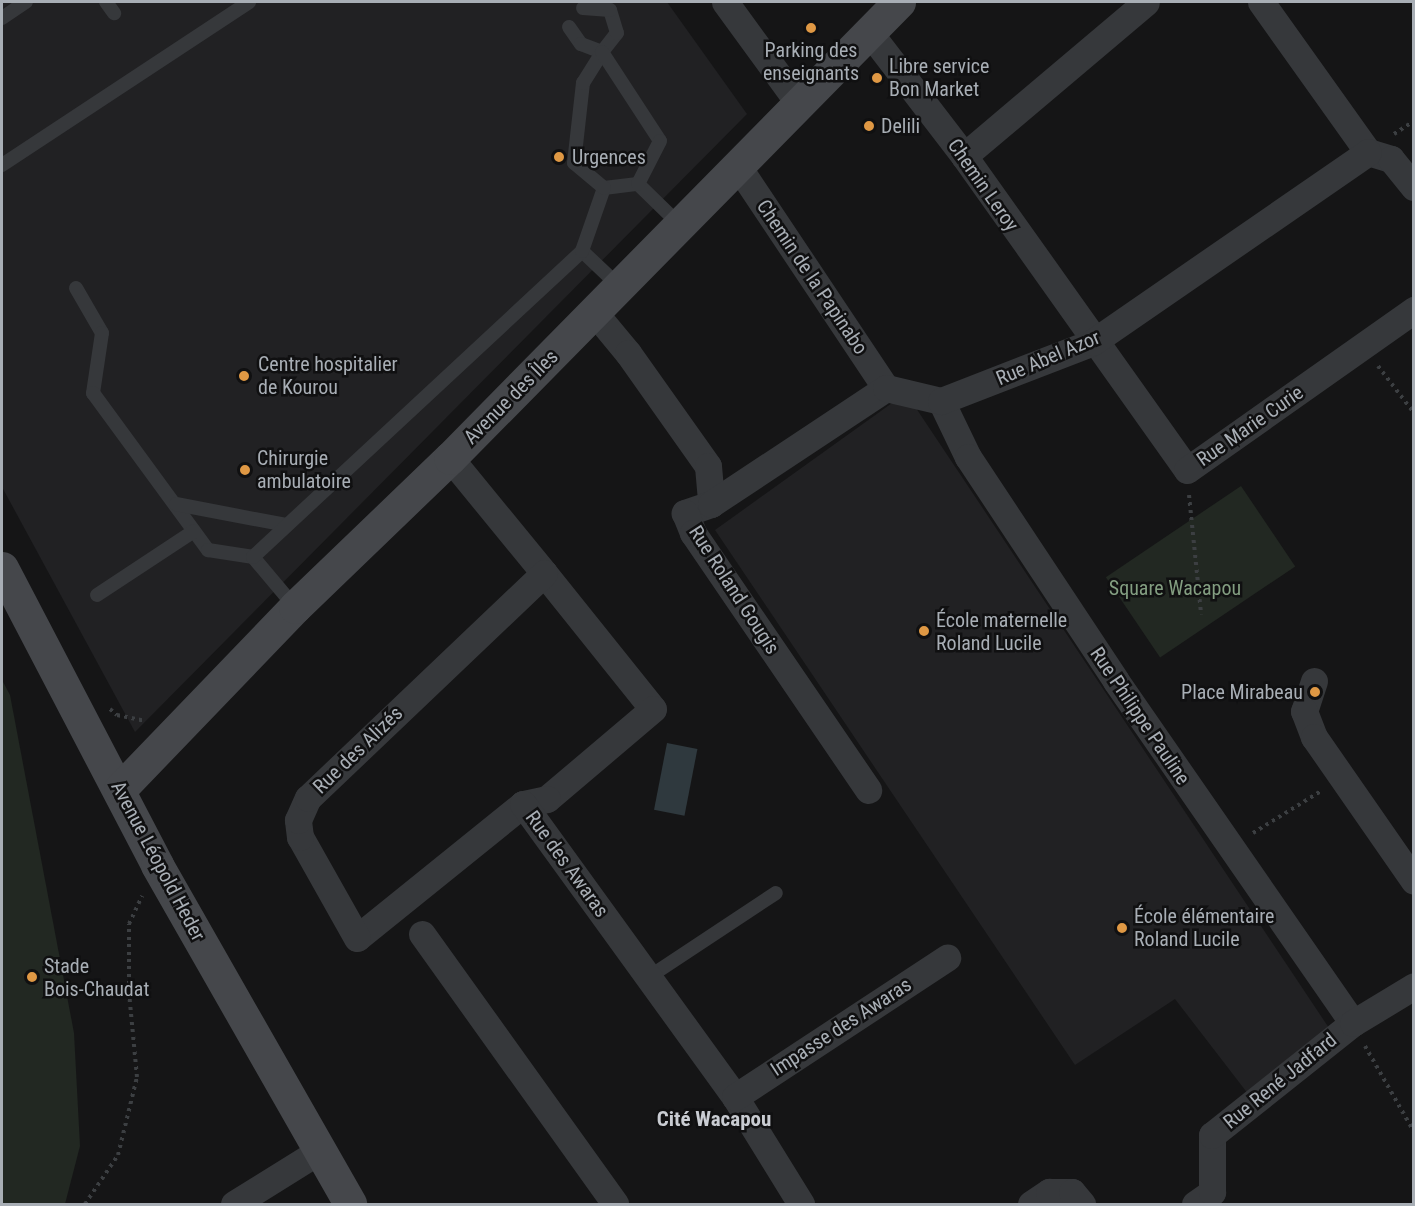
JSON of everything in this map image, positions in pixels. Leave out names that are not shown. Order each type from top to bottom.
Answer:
[{"type":"main road","name":"Avenue des Îles","points":[[120,789],[296,607],[450,458],[798,102],[899,2]]},
{"type":"main road","name":"Avenue Léopold Heder","points":[[2,568],[120,789],[157,866],[350,1204]]},
{"type":"street","points":[[725,2],[798,102]]},
{"type":"street","points":[[964,156],[1146,2]]},
{"type":"street","points":[[1261,2],[1368,152],[1391,159],[1413,187]]},
{"type":"street","name":"Chemin Leroy","points":[[869,32],[964,156],[1093,342]]},
{"type":"street","name":"Rue Abel Azor","points":[[941,401],[1093,342],[1368,152]]},
{"type":"street","name":"Chemin de la Papinabo","points":[[736,165],[886,388]]},
{"type":"street","name":"Rue Marie Curie","points":[[1093,342],[1186,471],[1413,310]]},
{"type":"street","name":"Rue Roland Gougis","points":[[594,312],[628,353],[708,466],[711,504],[685,513],[693,533],[867,790]]},
{"type":"street","points":[[711,504],[886,388],[941,401]]},
{"type":"street","name":"Rue Philippe Pauline","points":[[941,401],[968,457],[1229,848],[1353,1023]]},
{"type":"street","points":[[450,458],[544,573]]},
{"type":"street","name":"Rue des Alizés","points":[[523,804],[357,938],[300,837],[298,820],[308,798],[544,573]]},
{"type":"street","name":"Rue des Awaras","points":[[544,573],[653,709],[547,799],[523,804],[735,1096],[801,1204]]},
{"type":"street","points":[[1314,681],[1304,711],[1314,737],[1413,881]]},
{"type":"street","points":[[422,934],[615,1204]]},
{"type":"street","name":"Impasse des Awaras","points":[[735,1096],[947,958]]},
{"type":"street","name":"Rue René Jadfard","points":[[1195,1204],[1212,1192],[1212,1135],[1353,1023],[1413,986]]},
{"type":"street","points":[[234,1204],[319,1151]]},
{"type":"street","points":[[1031,1204],[1049,1192],[1072,1192],[1082,1204]]},
{"type":"lane","points":[[2,18],[26,2]]},
{"type":"lane","points":[[2,165],[249,2]]},
{"type":"lane","points":[[583,8],[609,10],[621,2]]},
{"type":"lane","points":[[609,10],[617,33],[602,52],[584,83],[574,164],[604,188],[638,184]]},
{"type":"lane","points":[[569,27],[582,44],[602,52],[660,141],[638,184]]},
{"type":"lane","points":[[638,184],[679,224]]},
{"type":"lane","points":[[253,557],[582,251],[604,188]]},
{"type":"lane","points":[[582,251],[619,286]]},
{"type":"lane","points":[[76,288],[102,333],[93,393],[208,550],[253,557],[296,607]]},
{"type":"lane","points":[[176,504],[286,525]]},
{"type":"lane","points":[[97,595],[194,531]]},
{"type":"lane","points":[[649,977],[776,893]]},
{"type":"path","points":[[1363,346],[1413,413]]},
{"type":"path","points":[[1186,471],[1201,614]]},
{"type":"path","points":[[1229,848],[1342,778]]},
{"type":"path","points":[[85,1204],[118,1155],[137,1077],[129,992],[129,924],[157,866]]},
{"type":"path","points":[[1353,1023],[1413,1132]]},
{"type":"shaded area","name":"Centre hospitalier de Kourou","points":[[2,2],[667,2],[747,114],[135,732],[2,487]]},
{"type":"shaded area","points":[[906,393],[1337,1040],[1252,1099],[1175,999],[1075,1065],[715,530]]},
{"type":"shaded area","points":[[667,743],[697,749],[684,816],[654,810]]},
{"type":"green space","name":"Square Wacapou","points":[[1241,486],[1295,566],[1160,658],[1106,577]]},
{"type":"green space","name":"Stade Bois-Chaudat","points":[[2,680],[10,695],[74,1033],[80,1146],[65,1204],[2,1204]]},
{"type":"place","name":"Parking des enseignants","points":[[811,28]]},
{"type":"place","name":"Libre service Bon Market","points":[[877,78]]},
{"type":"place","name":"Delili","points":[[869,126]]},
{"type":"place","name":"Urgences","points":[[559,157]]},
{"type":"place","name":"Centre hospitalier de Kourou","points":[[244,376]]},
{"type":"place","name":"Chirurgie ambulatoire","points":[[245,470]]},
{"type":"place","name":"École maternelle Roland Lucile","points":[[924,631]]},
{"type":"place","name":"Place Mirabeau","points":[[1315,692]]},
{"type":"place","name":"École élémentaire Roland Lucile","points":[[1122,928]]},
{"type":"place","name":"Stade Bois-Chaudat","points":[[32,977]]},
{"type":"district","name":"Cité Wacapou","points":[[714,1119]]}]
